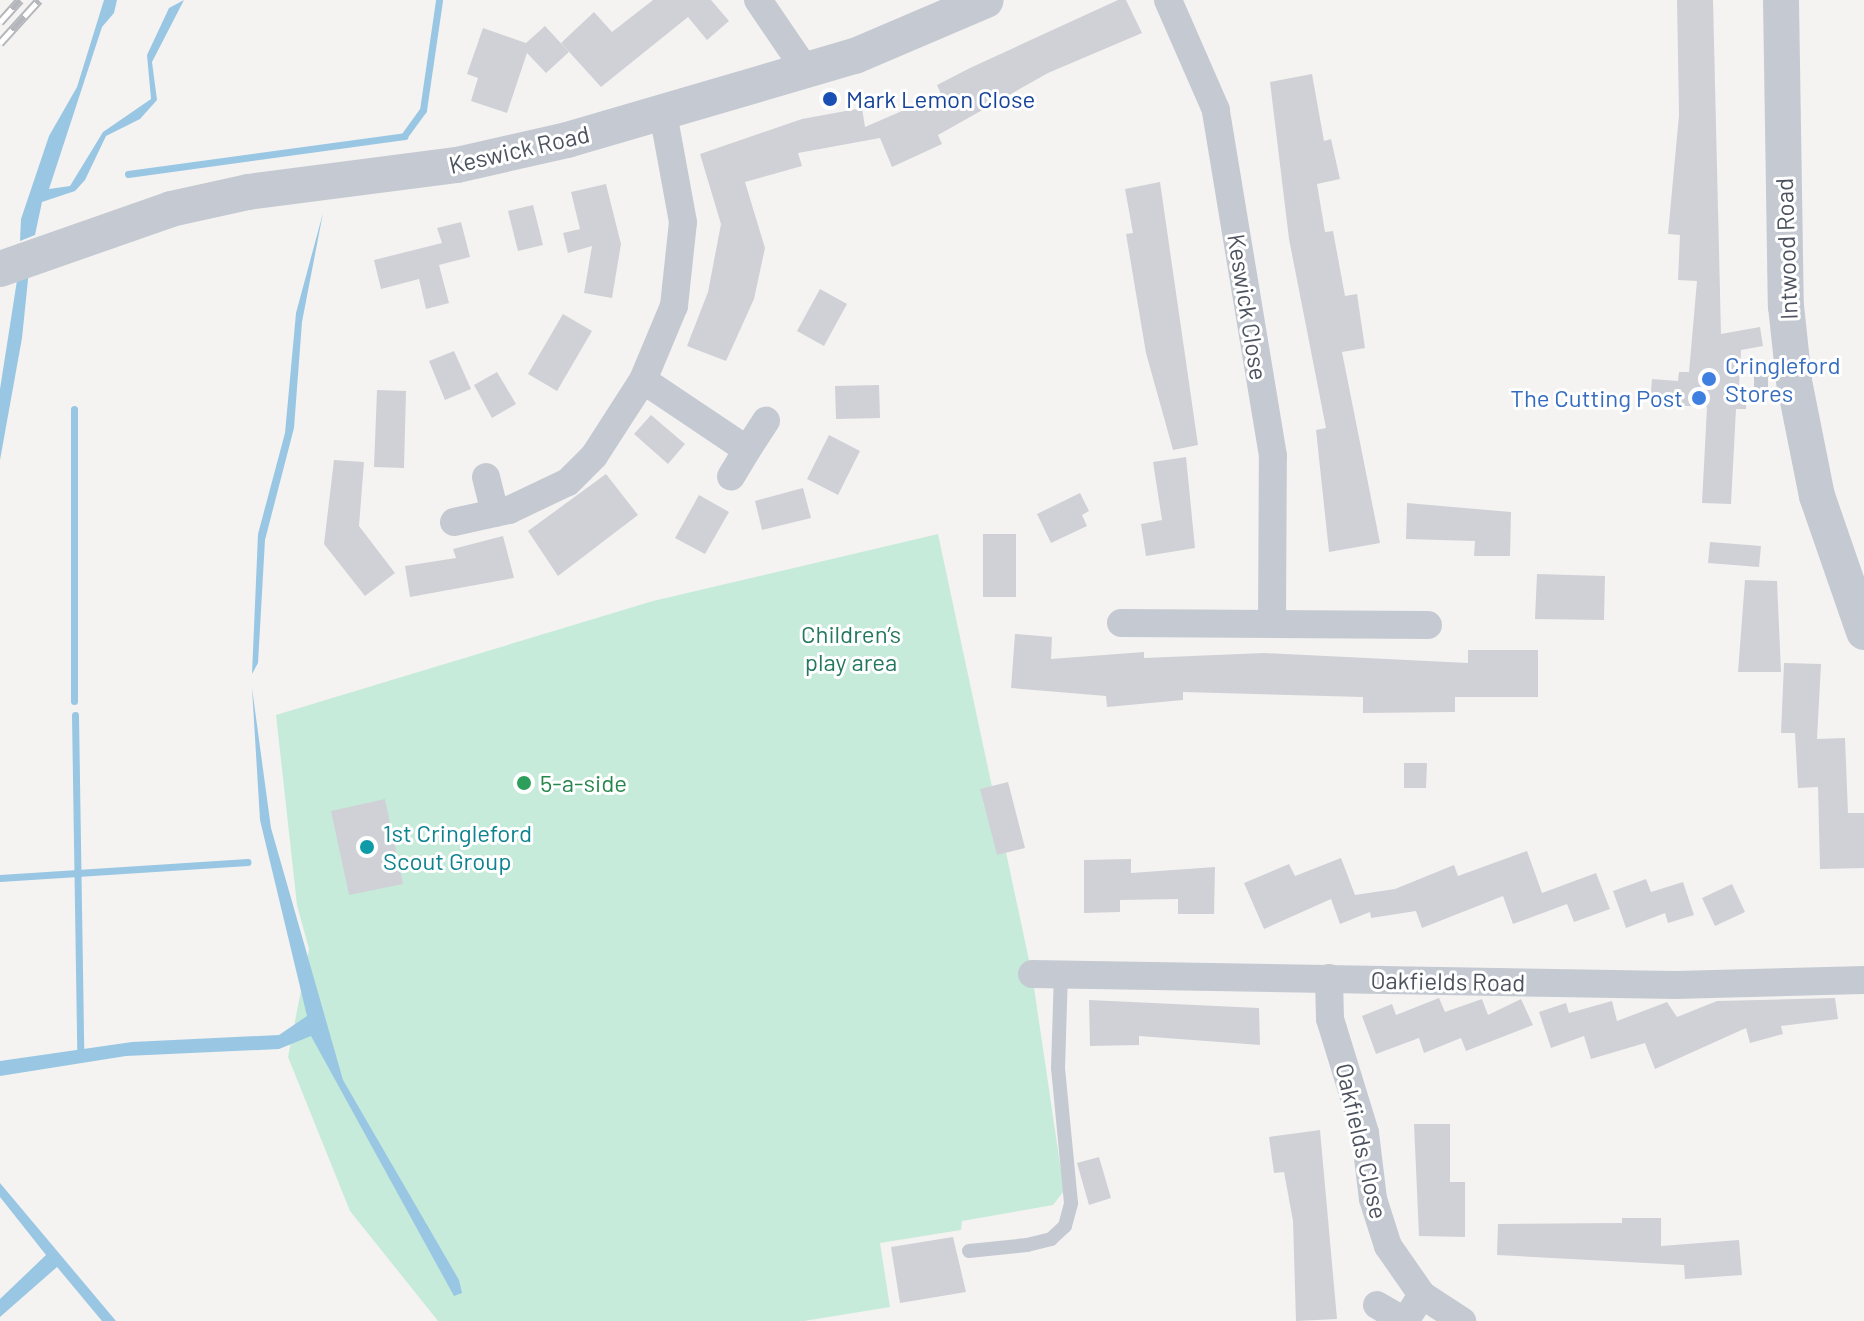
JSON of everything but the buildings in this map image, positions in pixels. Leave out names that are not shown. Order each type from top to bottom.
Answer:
[{"type":"street","points":[[758,0],[807,72]]},
{"type":"street","name":"Keswick Road","points":[[3,268],[187,205],[457,165],[663,113],[807,72],[986,0]]},
{"type":"street","name":"Keswick Close","points":[[1168,0],[1216,110],[1273,456],[1272,624]]},
{"type":"street","name":"Intwood Road","points":[[1781,0],[1793,371],[1817,496],[1864,632]]},
{"type":"street","points":[[454,522],[495,513],[568,482],[594,456],[643,380],[674,306],[680,269],[683,222],[663,113]]},
{"type":"street","points":[[643,380],[747,450]]},
{"type":"street","points":[[731,477],[766,421]]},
{"type":"street","points":[[486,477],[495,513]]},
{"type":"street","points":[[1121,623],[1428,625]]},
{"type":"street","name":"Oakfields Road","points":[[1032,974],[1675,985],[1864,980]]},
{"type":"street","name":"Oakfields Close","points":[[1329,978],[1330,1019],[1365,1133],[1373,1199],[1388,1246],[1422,1295],[1462,1321]]},
{"type":"street","points":[[1377,1305],[1405,1321],[1422,1295]]},
{"type":"lane","points":[[1761,392],[1761,370],[1793,371]]},
{"type":"lane","points":[[969,1251],[1027,1245],[1051,1239],[1065,1226],[1071,1203],[1058,1068],[1061,973]]},
{"type":"green space","name":"Children’s play area","points":[[938,534],[1032,974],[1064,1191],[1053,1205],[962,1221],[961,1230],[880,1243],[890,1307],[804,1321],[438,1321],[350,1211],[288,1057],[309,949],[297,905],[276,715],[653,601]]},
{"type":"water","points":[[104,0],[117,0],[114,13],[102,27],[49,189],[70,186],[103,132],[151,99],[147,55],[169,8],[184,0],[152,62],[157,100],[140,119],[106,136],[85,180],[75,191],[42,202],[35,235],[20,241],[21,219],[49,136],[77,87]]},
{"type":"water","points":[[323,213],[302,322],[294,428],[265,540],[258,663],[252,674],[258,534],[285,433],[296,313]]},
{"type":"water","points":[[29,270],[22,338],[0,460],[0,389],[18,274]]},
{"type":"water","points":[[252,688],[271,828],[343,1080],[459,1280],[462,1293],[454,1296],[311,1036],[279,1049],[126,1056],[0,1076],[0,1061],[132,1042],[279,1035],[307,1016],[260,820]]},
{"type":"water","points":[[0,1183],[116,1321],[102,1321],[57,1267],[0,1317],[0,1299],[46,1255],[0,1197]]},
{"type":"waterway","points":[[128,174],[404,136],[423,110],[439,0]]},
{"type":"waterway","points":[[74,409],[74,701]]},
{"type":"waterway","points":[[75,715],[80,1050]]},
{"type":"waterway","points":[[0,878],[247,862]]},
{"type":"railway","points":[[0,22],[20,0]]},
{"type":"railway","points":[[0,43],[39,0]]},
{"type":"place","name":"Mark Lemon Close","points":[[830,99]]},
{"type":"place","name":"Cringleford Stores","points":[[1709,379]]},
{"type":"place","name":"The Cutting Post","points":[[1699,398]]},
{"type":"place","name":"5-a-side","points":[[524,783]]},
{"type":"place","name":"1st Cringleford Scout Group","points":[[367,847]]}]
